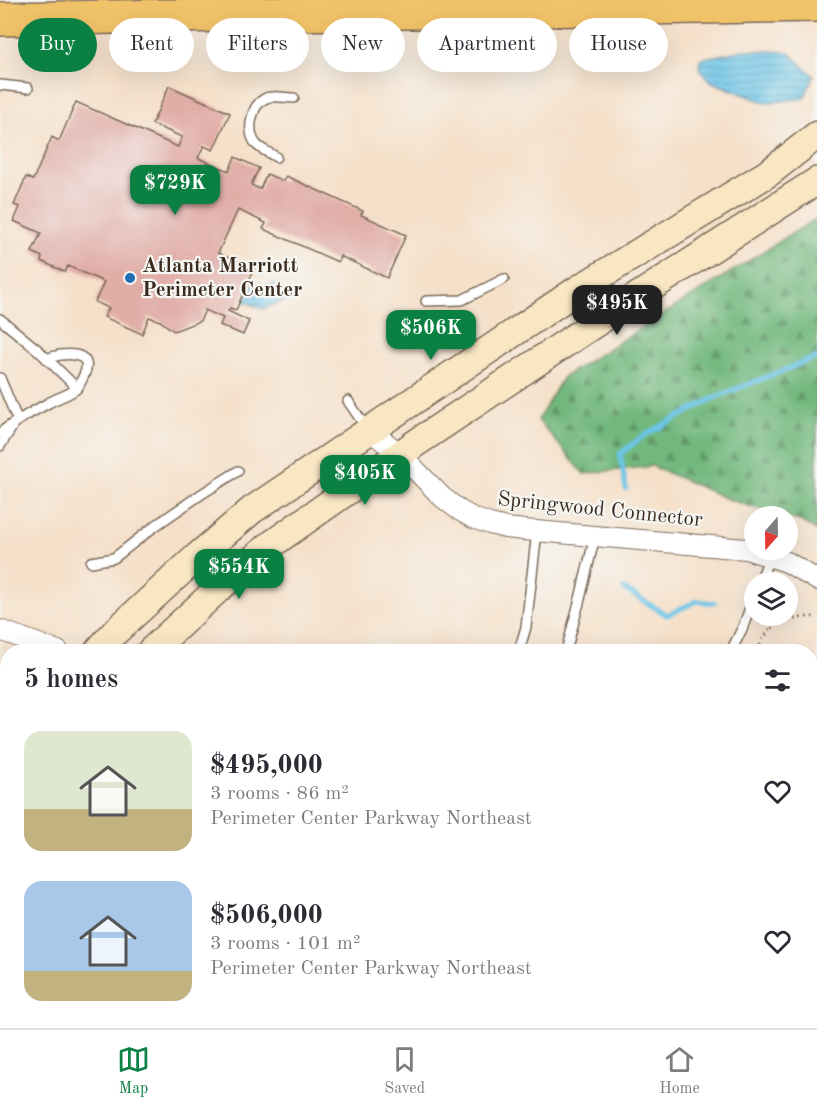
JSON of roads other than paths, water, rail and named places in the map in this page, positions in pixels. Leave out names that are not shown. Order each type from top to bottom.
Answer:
[{"type":"highway","points":[[0,19],[817,5]]},
{"type":"main road","points":[[104,644],[191,562],[252,510],[577,290],[770,172],[817,135]]},
{"type":"main road","points":[[159,644],[269,546],[400,454],[588,328],[814,183]]},
{"type":"street","name":"Springwood Connector","points":[[369,430],[400,454],[442,497],[473,518],[490,524],[506,528],[744,549]]},
{"type":"street","name":"Springwood Connector","points":[[782,560],[817,580]]},
{"type":"street","points":[[0,630],[39,644]]},
{"type":"lane","points":[[0,86],[28,88]]},
{"type":"lane","points":[[276,157],[256,144],[251,130],[252,116],[257,104],[268,97],[294,98]]},
{"type":"lane","points":[[426,302],[462,300],[504,279]]},
{"type":"lane","points":[[0,319],[47,358],[77,388]]},
{"type":"lane","points":[[0,433],[17,419],[77,388],[87,366],[80,356],[68,353],[47,358]]},
{"type":"lane","points":[[0,378],[17,419]]},
{"type":"lane","points":[[348,401],[369,430]]},
{"type":"lane","points":[[0,446],[17,419]]},
{"type":"lane","points":[[91,562],[114,558],[155,526],[238,471]]},
{"type":"lane","points":[[521,644],[526,627],[537,531]]},
{"type":"lane","points":[[568,644],[595,536]]},
{"type":"lane","points":[[734,644],[744,624]]},
{"type":"water","points":[[743,50],[788,52],[814,76],[804,98],[766,103],[712,82],[699,69],[700,59]]},
{"type":"water","points":[[253,283],[264,288],[274,283],[278,295],[282,296],[284,301],[263,309],[244,301]]},
{"type":"waterway","points":[[626,489],[620,454],[643,436],[716,397],[817,357]]},
{"type":"waterway","points":[[624,589],[667,615],[697,601],[715,603]]},
{"type":"place","name":"Atlanta Marriott Perimeter Center","points":[[130,278]]}]
